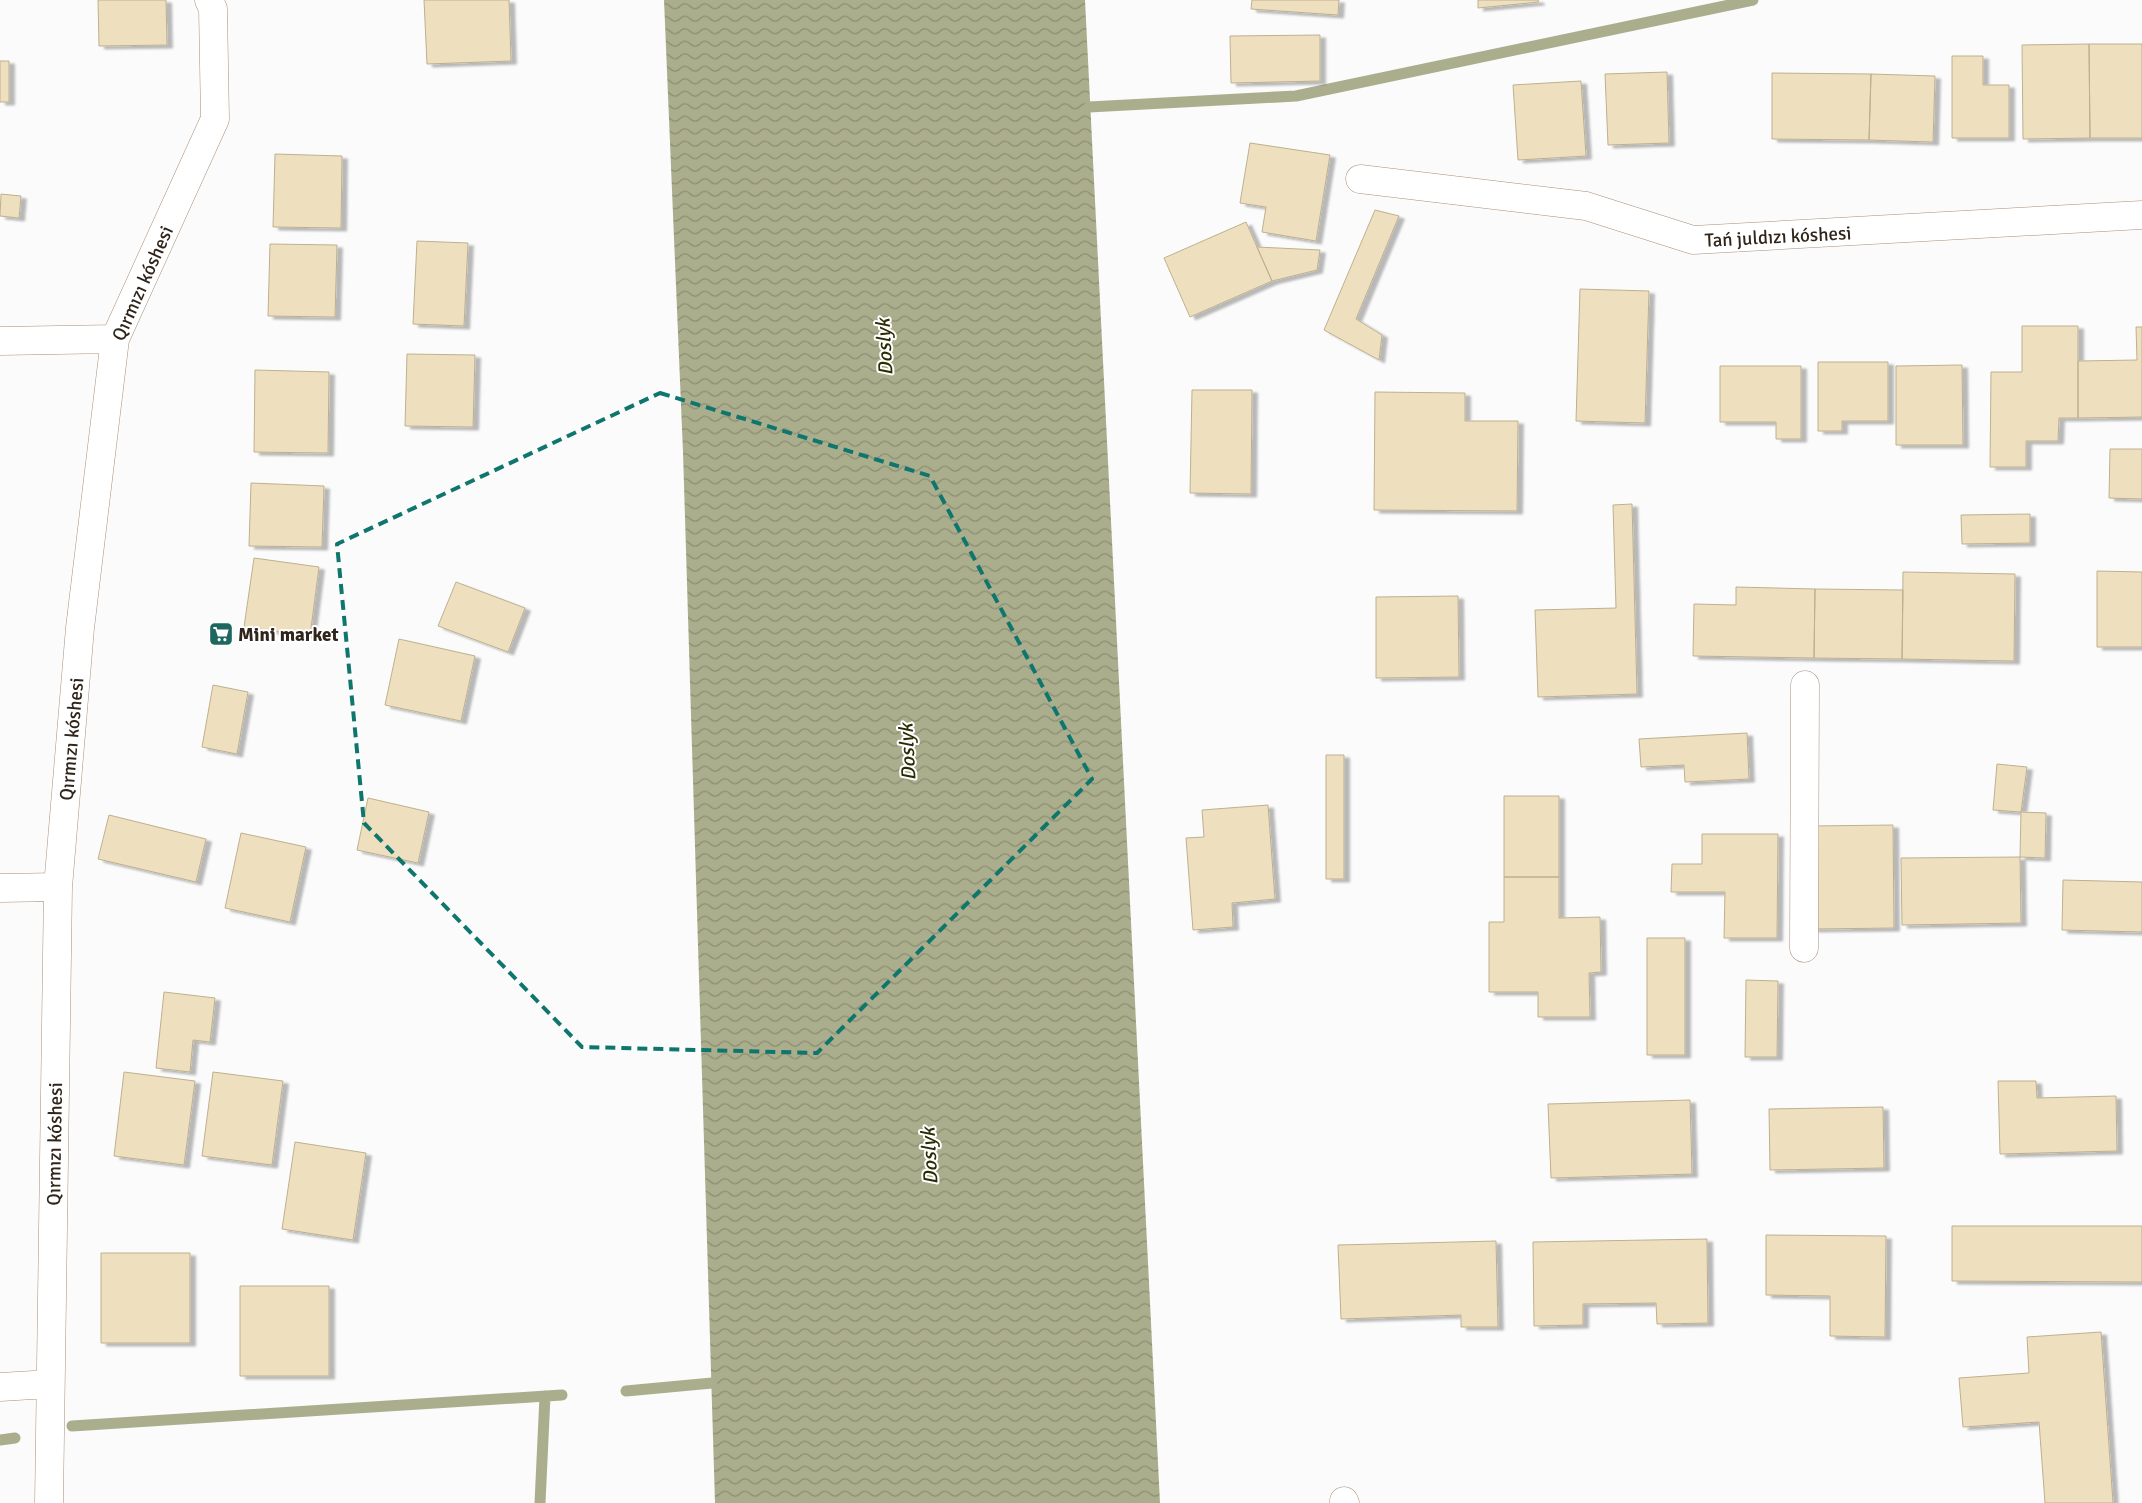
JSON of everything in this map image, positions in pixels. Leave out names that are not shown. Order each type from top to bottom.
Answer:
[{"type":"street","name":"Qırmızı kóshesi","points":[[49,1503],[58,887],[80,628],[114,339],[215,119],[213,9],[209,0]]},
{"type":"street","name":"Tań juldızı kóshesi","points":[[1360,179],[1586,206],[1693,240],[2142,215]]},
{"type":"street","points":[[0,341],[114,339]]},
{"type":"street","points":[[1804,948],[1805,685]]},
{"type":"street","points":[[0,888],[58,887]]},
{"type":"street","points":[[0,1387],[50,1384]]},
{"type":"highlighted area","points":[[660,393],[930,476],[1092,779],[817,1053],[582,1047],[364,823],[337,544]]},
{"type":"water","name":"Doslyk","points":[[664,0],[1085,0],[1160,1503],[715,1503],[683,452]]},
{"type":"building","points":[[98,0],[166,0],[167,45],[99,46]]},
{"type":"building","points":[[424,0],[509,0],[511,61],[427,64]]},
{"type":"building","points":[[1252,0],[1339,0],[1338,15],[1251,9]]},
{"type":"building","points":[[1478,0],[1538,0],[1539,2],[1478,8]]},
{"type":"building","points":[[1320,35],[1320,81],[1231,83],[1230,36]]},
{"type":"building","points":[[2089,44],[2142,44],[2142,138],[2090,138]]},
{"type":"building","points":[[2089,44],[2090,138],[2023,139],[2022,45]]},
{"type":"building","points":[[1952,56],[1983,56],[1983,85],[2009,85],[2009,138],[1952,138]]},
{"type":"building","points":[[0,61],[9,61],[9,102],[0,102]]},
{"type":"building","points":[[1667,72],[1669,143],[1608,145],[1605,74]]},
{"type":"building","points":[[1772,73],[1871,74],[1869,140],[1772,139]]},
{"type":"building","points":[[1871,74],[1935,76],[1933,142],[1869,140]]},
{"type":"building","points":[[1581,81],[1586,156],[1518,160],[1513,85]]},
{"type":"building","points":[[1250,143],[1330,155],[1316,241],[1262,232],[1266,207],[1240,203]]},
{"type":"building","points":[[275,154],[342,156],[341,228],[273,227]]},
{"type":"building","points":[[1,194],[21,196],[19,218],[0,216]]},
{"type":"building","points":[[1375,210],[1399,216],[1356,319],[1382,335],[1379,360],[1324,330]]},
{"type":"building","points":[[1246,222],[1272,281],[1190,317],[1164,258]]},
{"type":"building","points":[[417,241],[468,243],[464,326],[413,324]]},
{"type":"building","points":[[270,244],[337,245],[335,317],[268,316]]},
{"type":"building","points":[[1257,247],[1320,250],[1317,270],[1272,281]]},
{"type":"building","points":[[1580,289],[1649,291],[1645,423],[1576,421]]},
{"type":"building","points":[[2022,326],[2078,326],[2078,418],[2059,418],[2058,441],[2026,441],[2026,467],[1990,467],[1991,372],[2022,372]]},
{"type":"building","points":[[2136,327],[2142,327],[2142,417],[2078,418],[2078,361],[2137,360]]},
{"type":"building","points":[[407,354],[475,355],[473,427],[405,426]]},
{"type":"building","points":[[1818,362],[1888,362],[1888,421],[1842,421],[1842,431],[1818,431]]},
{"type":"building","points":[[1962,365],[1963,445],[1896,445],[1896,366]]},
{"type":"building","points":[[1720,366],[1801,366],[1801,439],[1776,439],[1776,422],[1720,422]]},
{"type":"building","points":[[255,370],[329,372],[328,453],[254,452]]},
{"type":"building","points":[[1192,390],[1252,390],[1251,494],[1190,493]]},
{"type":"building","points":[[1375,392],[1465,393],[1465,421],[1518,421],[1517,511],[1374,510]]},
{"type":"building","points":[[2110,449],[2142,449],[2142,499],[2109,498]]},
{"type":"building","points":[[251,483],[324,486],[322,547],[249,546]]},
{"type":"building","points":[[1632,504],[1637,694],[1538,697],[1535,610],[1616,608],[1613,505]]},
{"type":"building","points":[[2030,514],[2030,543],[1962,544],[1961,515]]},
{"type":"building","points":[[254,558],[319,567],[310,636],[244,627]]},
{"type":"building","points":[[2097,571],[2142,572],[2142,647],[2097,647]]},
{"type":"building","points":[[1903,572],[2015,574],[2014,661],[1902,659]]},
{"type":"building","points":[[456,582],[525,608],[508,652],[438,626]]},
{"type":"building","points":[[1736,587],[1815,589],[1814,658],[1693,656],[1694,604],[1736,605]]},
{"type":"building","points":[[1815,589],[1903,590],[1902,659],[1814,658]]},
{"type":"building","points":[[1458,596],[1459,677],[1376,678],[1376,597]]},
{"type":"building","points":[[399,639],[475,656],[461,721],[385,705]]},
{"type":"building","points":[[213,685],[248,692],[237,754],[202,747]]},
{"type":"building","points":[[1747,733],[1749,779],[1685,782],[1684,765],[1641,767],[1639,739]]},
{"type":"building","points":[[1326,755],[1344,755],[1344,879],[1326,879]]},
{"type":"building","points":[[1997,764],[2027,767],[2021,812],[1993,810]]},
{"type":"building","points":[[1504,796],[1559,796],[1559,877],[1504,877]]},
{"type":"building","points":[[368,798],[429,812],[418,863],[357,850]]},
{"type":"building","points":[[1268,805],[1275,899],[1232,903],[1233,927],[1193,930],[1186,838],[1204,837],[1202,810]]},
{"type":"building","points":[[2021,812],[2046,813],[2045,858],[2020,857]]},
{"type":"building","points":[[109,815],[206,839],[196,882],[98,859]]},
{"type":"building","points":[[1893,825],[1894,928],[1813,929],[1812,826]]},
{"type":"building","points":[[241,833],[306,847],[290,922],[225,908]]},
{"type":"building","points":[[1702,834],[1778,834],[1777,938],[1724,938],[1725,892],[1671,892],[1672,864],[1702,864]]},
{"type":"building","points":[[2020,857],[2021,923],[1902,925],[1901,858]]},
{"type":"building","points":[[1504,877],[1559,877],[1559,918],[1600,917],[1601,972],[1589,973],[1590,1017],[1538,1017],[1538,992],[1489,992],[1489,922],[1504,922]]},
{"type":"building","points":[[2063,880],[2142,882],[2142,932],[2062,930]]},
{"type":"building","points":[[1647,938],[1685,938],[1685,1055],[1647,1055]]},
{"type":"building","points":[[1746,980],[1778,981],[1777,1057],[1745,1057]]},
{"type":"building","points":[[164,992],[215,998],[210,1042],[193,1040],[190,1072],[156,1068]]},
{"type":"building","points":[[124,1072],[195,1081],[184,1165],[114,1156]]},
{"type":"building","points":[[213,1072],[283,1081],[272,1165],[202,1156]]},
{"type":"building","points":[[1998,1081],[2036,1081],[2037,1098],[2116,1096],[2117,1151],[2000,1154]]},
{"type":"building","points":[[1690,1100],[1692,1174],[1551,1178],[1548,1104]]},
{"type":"building","points":[[1883,1107],[1884,1168],[1770,1170],[1769,1109]]},
{"type":"building","points":[[295,1142],[366,1153],[353,1240],[282,1229]]},
{"type":"building","points":[[1952,1226],[2142,1226],[2142,1282],[1952,1281]]},
{"type":"building","points":[[1766,1235],[1886,1236],[1885,1337],[1830,1336],[1830,1296],[1766,1295]]},
{"type":"building","points":[[1707,1239],[1708,1323],[1657,1324],[1656,1303],[1583,1304],[1583,1325],[1534,1326],[1533,1242]]},
{"type":"building","points":[[1496,1241],[1498,1327],[1461,1327],[1461,1315],[1341,1319],[1338,1245]]},
{"type":"building","points":[[101,1253],[190,1253],[190,1343],[101,1343]]},
{"type":"building","points":[[240,1286],[329,1286],[329,1376],[240,1376]]},
{"type":"building","points":[[2101,1332],[2113,1503],[2045,1503],[2039,1422],[1963,1427],[1959,1378],[2029,1373],[2027,1337]]},
{"type":"waterway","points":[[1089,107],[1296,96],[1753,0]]},
{"type":"waterway","points":[[626,1391],[712,1383]]},
{"type":"waterway","points":[[72,1426],[562,1395]]},
{"type":"waterway","points":[[540,1503],[545,1396]]},
{"type":"waterway","points":[[0,1440],[15,1438]]},
{"type":"place","name":"Mini market","points":[[221,634]]}]
